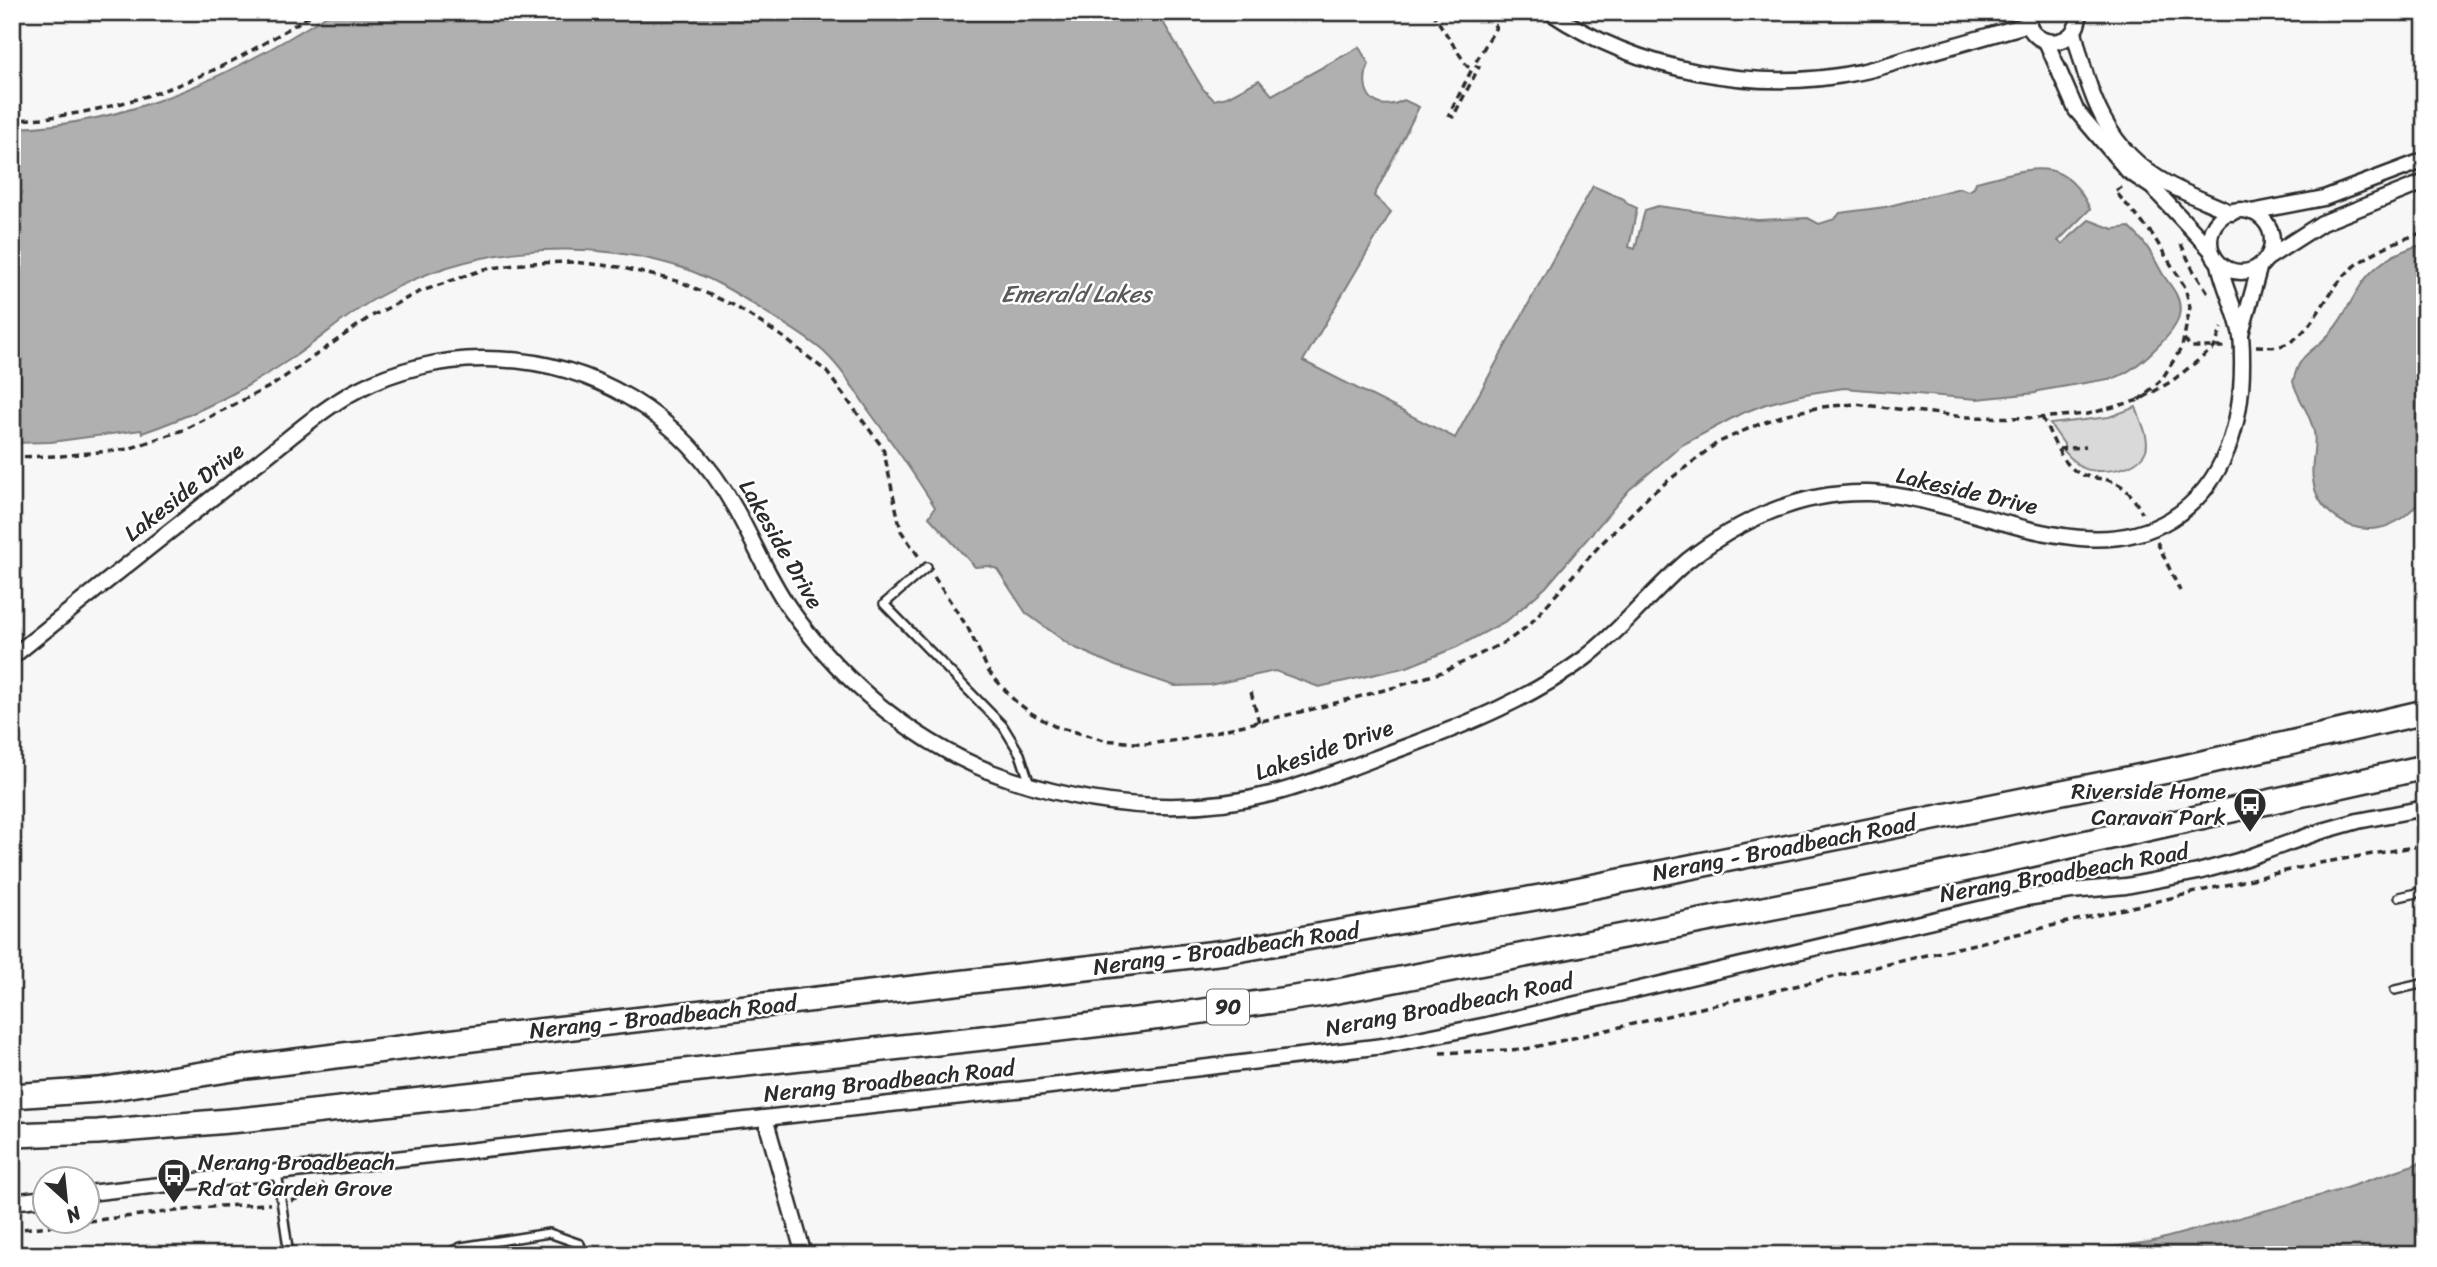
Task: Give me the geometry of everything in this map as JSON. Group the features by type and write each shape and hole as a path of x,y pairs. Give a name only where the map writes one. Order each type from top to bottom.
{"main road":[{"name":"Nerang - Broadbeach Road","path":"12,1096 99,1090 247,1067 512,1034 1226,952 1546,896 1883,829 2172,770 2425,712"},
{"name":"90","path":"12,1135 98,1132 240,1120 1001,1036 1322,994 1940,875 2425,766"}],"street":[{"path":"1550,12 1570,26 1616,48 1671,65 1752,80 1808,79 1860,72 2029,18 2035,35 2046,41 2061,41 2074,32 2079,12"},
{"path":"2074,32 2092,98 2116,139 2151,174 2169,185 2232,213"},
{"path":"2046,41 2076,110 2128,171 2152,187 2210,248 2224,269 2241,272 2263,262 2322,223 2425,182"},
{"path":"2210,248 2213,229 2218,220 2232,213 2324,198 2425,160"},
{"path":"2251,212 2266,223 2272,237 2271,252 2263,262"},
{"name":"Lakeside Drive","path":"2241,340 2263,262"},
{"name":"Lakeside Drive","path":"12,657 237,478 357,390 398,373 451,362 476,359 545,364 579,373 615,390 649,410 683,437 712,472 736,510 785,602 821,650 854,684 926,739 976,765 1030,784 1107,802 1147,807 1252,798 1320,779 1440,734 1532,693 1608,639 1689,560 1713,542 1776,509 1807,500 1866,492 1902,496 2082,541 2113,539 2171,519 2194,500 2218,473 2238,418 2242,392 2241,340 2219,264"},
{"name":"Nerang Broadbeach Road","path":"102,1191 1383,1046 1487,1025 2026,898 2138,884 2198,872 2358,821 2425,808"},
{"path":"765,1118 804,1255"},
{"path":"12,1202 32,1200"}],"lane":[{"path":"927,567 884,604 1003,726 1020,754 1030,784"},
{"path":"2399,897 2425,891"},
{"path":"2395,990 2425,984"},
{"path":"277,1172 289,1255"},
{"path":"444,1255 461,1247 549,1233 580,1244 584,1255"}],"path":[{"path":"12,120 96,108 169,88 219,67 316,12"},
{"path":"1432,12 1466,66 1472,69 1449,115 1452,117 1479,67 1474,65 1496,27 1481,12"},
{"path":"2130,188 2125,186 2115,191 2152,234 2189,296 2190,307 2182,347 2162,379 2139,400"},
{"path":"2184,339 2191,347 2214,348 2241,340 2282,346 2296,339 2343,276 2393,241 2425,232"},
{"path":"2180,243 2211,299"},
{"path":"2214,348 2222,328 2219,319"},
{"path":"2042,417 2067,464 2090,478 2118,483 2126,488 2151,528 2180,591"},
{"path":"2059,449 2086,447"},
{"path":"1251,692 1259,722"},
{"path":"12,1230 32,1228"}],"shaded area":[{"path":"2136,407 2146,434 2146,450 2142,457 2127,467 2107,471 2081,467 2064,451 2064,444 2050,424 2109,417"}],"water":[{"name":"Emerald Lakes","path":"332,12 1157,12 1203,89 1214,100 1227,97 1259,80 1272,95 1359,47 1369,64 1365,84 1371,98 1385,105 1404,100 1419,107 1374,196 1391,212 1303,361 1455,438 1593,186 1624,199 1637,208 1629,247 1635,249 1645,210 1658,206 1757,220 1808,218 1819,224 1835,219 1840,213 1885,207 1960,188 1968,191 1974,188 1976,182 2042,169 2056,172 2068,179 2090,209 2058,241 2062,244 2089,220 2113,229 2129,227 2147,247 2174,291 2180,310 2171,332 2160,345 2135,367 2114,378 2036,393 1977,399 1844,388 1805,394 1740,414 1682,445 1629,490 1546,587 1508,620 1457,647 1407,667 1319,687 1275,671 1210,685 1175,686 1116,666 1071,646 1026,613 997,569 989,566 975,567 929,517 935,507 848,380 824,352 811,341 710,279 673,265 636,256 599,251 523,252 486,257 449,267 414,279 380,296 272,371 236,392 180,418 142,433 141,430 51,442 12,443 12,128 98,118 139,107 219,75 258,56"},
{"path":"2425,244 2425,481 2418,502 2401,519 2379,528 2357,527 2336,518 2316,491 2312,474 2314,432 2293,382 2304,358 2332,331 2367,277 2397,254"},
{"path":"2425,1161 2425,1255 2053,1255 2150,1242 2337,1191"}],"place":[{"name":"Riverside Home Caravan Park","path":"2250,834"},
{"name":"Nerang Broadbeach Rd at Garden Grove","path":"174,1205"}]}
